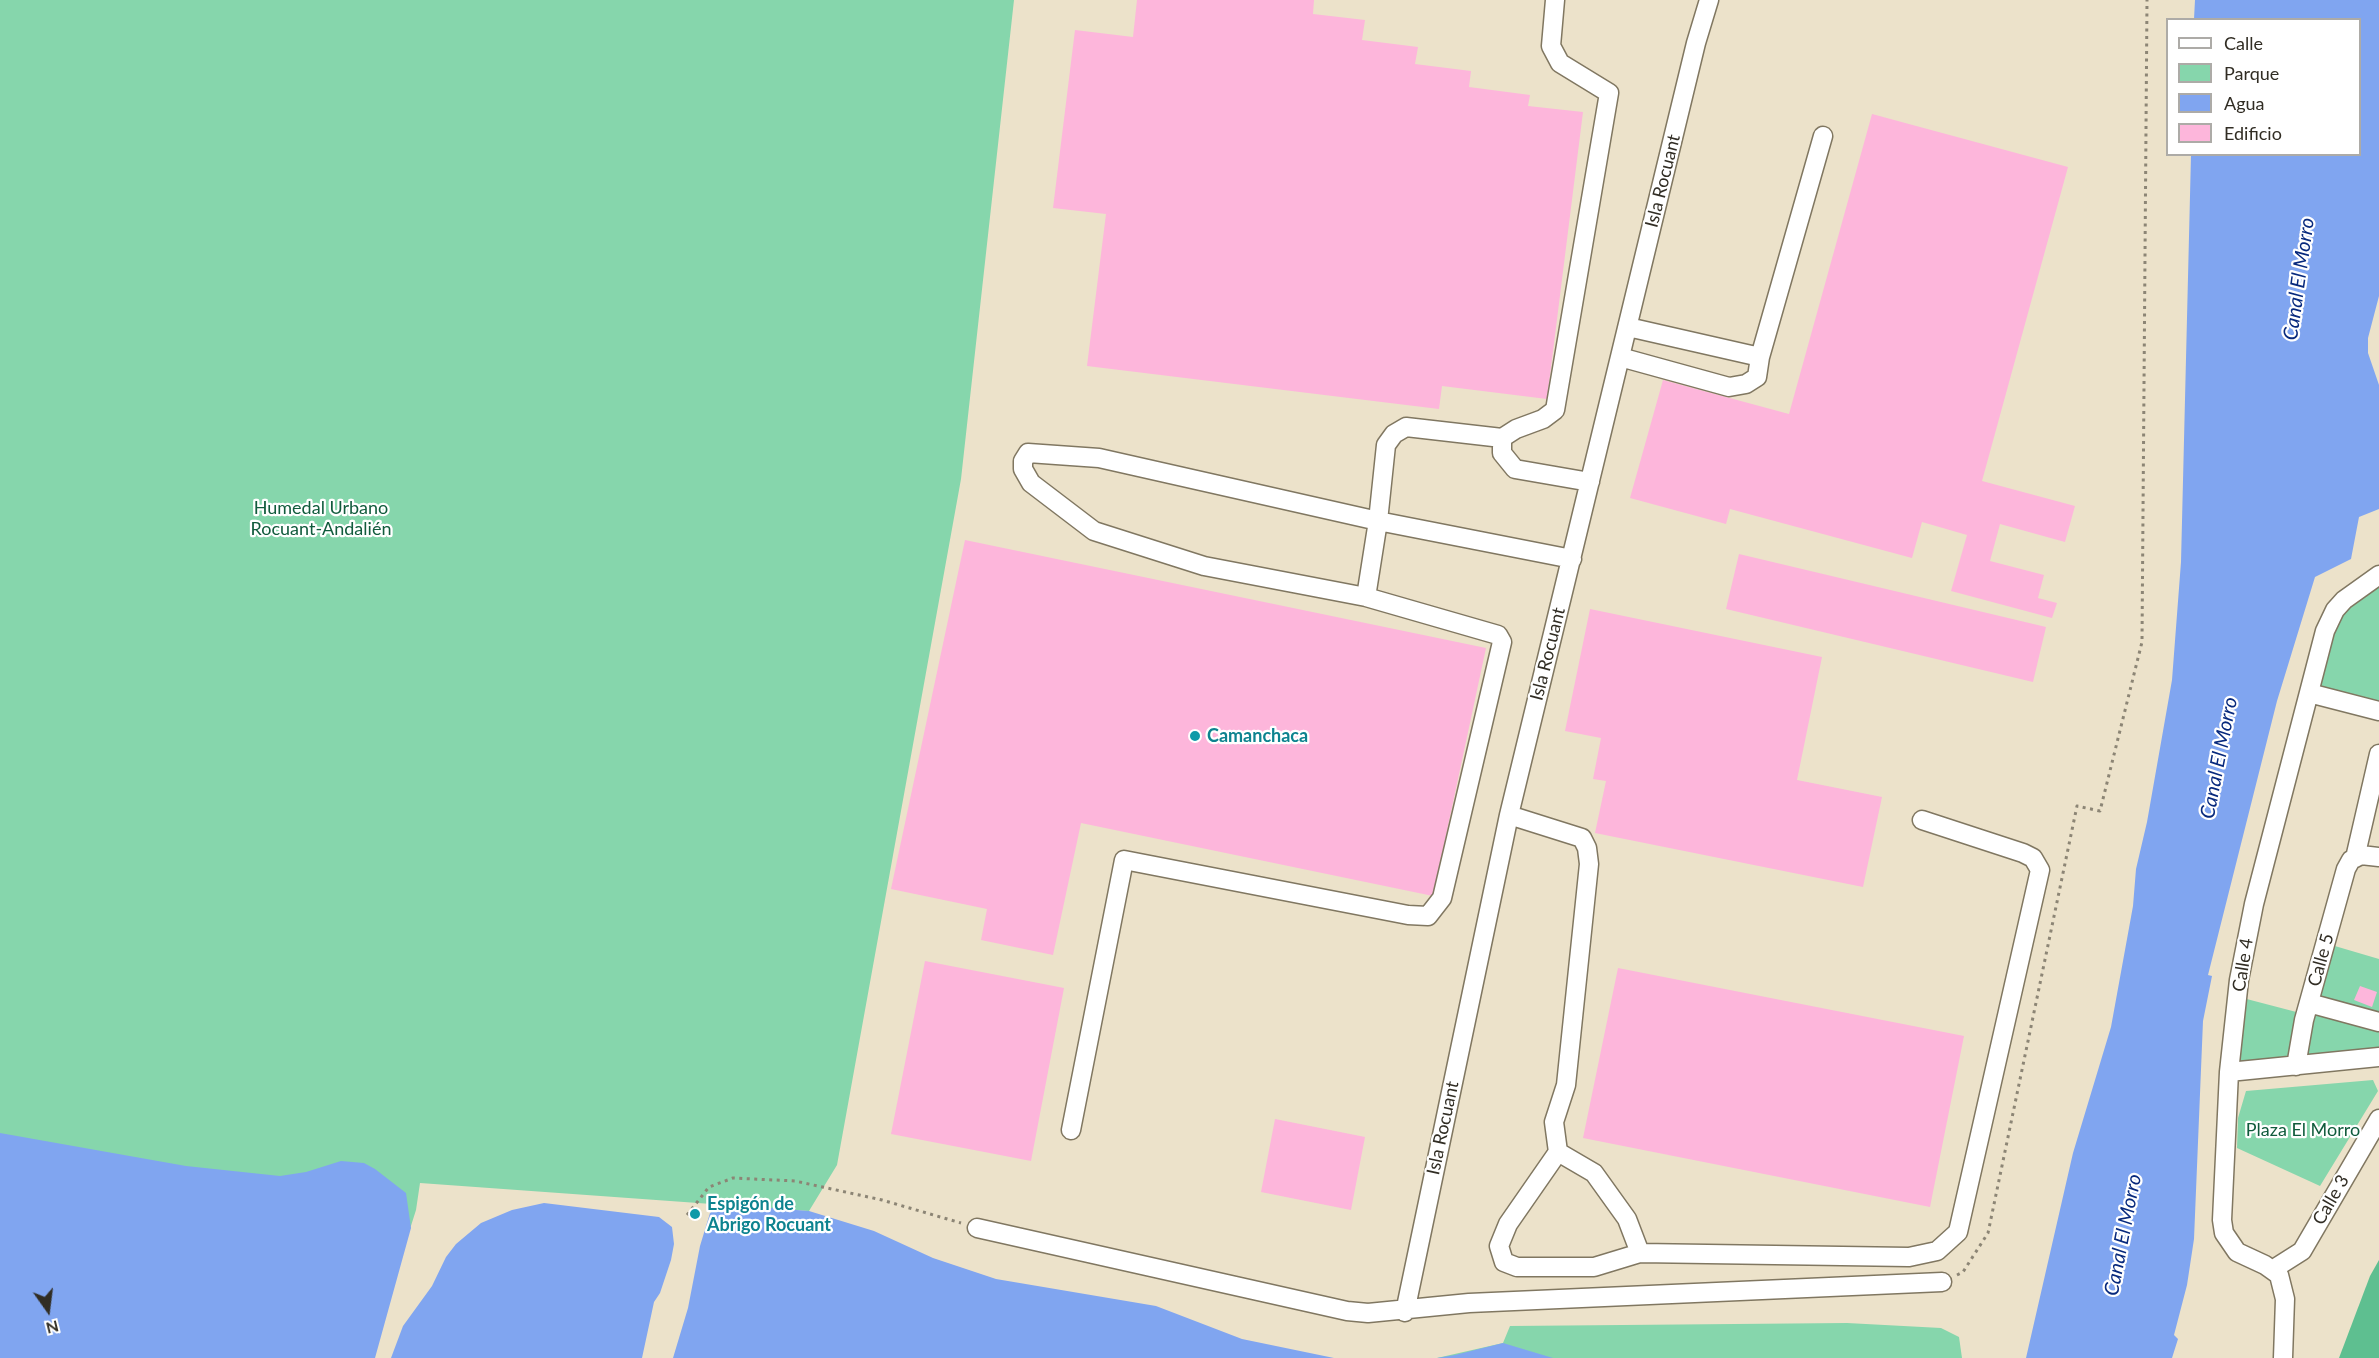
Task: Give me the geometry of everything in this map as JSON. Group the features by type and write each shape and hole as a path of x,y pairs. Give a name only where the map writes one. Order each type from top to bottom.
{"street":[{"path":"1366,597 1378,521 1386,444 1394,434 1406,427 1502,438 1516,429 1543,419 1555,410 1609,93 1560,63 1551,46 1555,0"},
{"name":"Isla Rocuant","path":"1405,1312 1509,815 1696,43 1709,0"},
{"path":"1620,357 1729,387 1746,384 1757,377 1760,357 1823,136"},
{"path":"1628,327 1760,357"},
{"path":"1502,438 1502,453 1515,469 1590,482"},
{"path":"1071,1130 1124,860 1408,915 1428,916 1442,898 1502,642 1498,635 1493,633 1366,597 1204,566 1094,531 1031,483 1023,469 1023,461 1028,453 1099,458 1378,521 1572,559"},
{"name":"Calle 4","path":"2272,1270 2237,1252 2224,1233 2222,1207 2229,1072 2246,941 2325,631 2335,610 2344,600 2379,575"},
{"path":"2309,693 2379,711"},
{"name":"Calle 5","path":"2296,1066 2309,1003 2346,869 2355,858 2379,754"},
{"path":"1509,815 1582,838 1587,848 1589,864 1566,1085 1554,1122 1558,1152 1508,1224 1499,1246 1504,1262 1517,1267 1594,1267 1640,1253 1909,1257 1937,1251 1958,1232 2040,870 2033,858 2023,853 1922,820"},
{"path":"2355,858 2367,855 2379,857"},
{"path":"2309,1003 2379,1022"},
{"path":"2229,1072 2379,1057"},
{"name":"Calle 3","path":"2272,1270 2302,1251 2379,1119"},
{"path":"1558,1152 1594,1173 1627,1219 1640,1253"},
{"path":"977,1228 1347,1311 1368,1313 1405,1312 1469,1303 1942,1282"},
{"path":"2272,1270 2279,1275 2284,1287 2283,1358"}],"path":[{"path":"1942,1282 1963,1272 1988,1233 2077,806 2100,811 2142,642 2147,0"},
{"path":"687,1215 709,1187 733,1178 795,1181 882,1200 977,1228"}],"green space":[{"name":"Humedal Urbano Rocuant-Andalién","path":"0,0 1014,0 961,479 837,1165 809,1211 420,1183 416,1210 369,1358 0,1329"},
{"path":"2379,578 2379,707 2313,691 2331,622"},
{"path":"2328,944 2379,959 2379,1020 2312,1001"},
{"path":"2239,997 2304,1014 2295,1065 2231,1071"},
{"path":"2310,1005 2379,1024 2379,1056 2298,1064"},
{"name":"Plaza El Morro","path":"2373,1080 2378,1091 2320,1186 2237,1148 2238,1118 2246,1091"},
{"path":"2379,1260 2379,1358 2339,1358 2370,1276"},
{"path":"1847,1323 1941,1328 1959,1337 1962,1358 1437,1358 1503,1343 1510,1326"}],"water":[{"name":"Canal El Morro","path":"2195,0 2379,0 2379,296 2368,338 2368,353 2379,385 2379,509 2359,517 2351,559 2315,577 2277,701 2208,975 2212,976 2203,1021 2194,1239 2187,1285 2174,1335 2178,1339 2172,1358 2026,1358 2073,1153 2111,1027 2133,906 2136,869 2147,822 2172,680 2181,562 2191,156 2361,156 2361,18 2194,18"},
{"path":"0,1133 186,1166 280,1176 306,1172 341,1161 364,1163 375,1169 406,1193 411,1228 375,1358 0,1358"},
{"path":"544,1203 659,1217 672,1227 674,1244 671,1260 660,1293 654,1302 642,1358 391,1358 403,1326 432,1286 446,1257 456,1244 481,1223 512,1210"},
{"path":"721,1204 809,1211 874,1231 933,1258 996,1279 1156,1306 1242,1339 1334,1358 673,1358 688,1308 700,1246 710,1213"},
{"path":"1503,1343 1553,1358 1437,1358 1455,1355"}],"building":[{"path":"1137,0 1314,0 1313,14 1365,20 1362,40 1418,47 1415,64 1471,71 1469,87 1530,95 1528,106 1583,112 1547,399 1442,386 1439,409 1087,366 1106,214 1053,208 1075,30 1133,37"},
{"path":"1872,114 2068,167 1982,481 2075,506 2065,542 2000,524 1990,561 2044,575 2038,598 2057,603 2052,618 1951,591 1967,535 1922,522 1912,558 1730,509 1726,524 1630,498 1663,380 1789,414"},
{"name":"Camanchaca","path":"965,540 1486,648 1433,896 1081,823 1053,955 981,940 987,909 891,889"},
{"path":"1739,554 2046,627 2033,682 1726,609"},
{"path":"1590,609 1822,657 1797,780 1882,797 1863,887 1595,833 1606,781 1593,779 1601,738 1565,731"},
{"path":"925,961 1064,988 1031,1161 891,1134"},
{"path":"1618,968 1964,1036 1930,1207 1583,1138"},
{"path":"2360,986 2377,992 2372,1007 2354,1000"},
{"path":"1275,1119 1365,1137 1351,1210 1261,1192"}],"place":[{"name":"Camanchaca","path":"1195,736"},
{"name":"Espigón de Abrigo Rocuant","path":"695,1214"}]}
